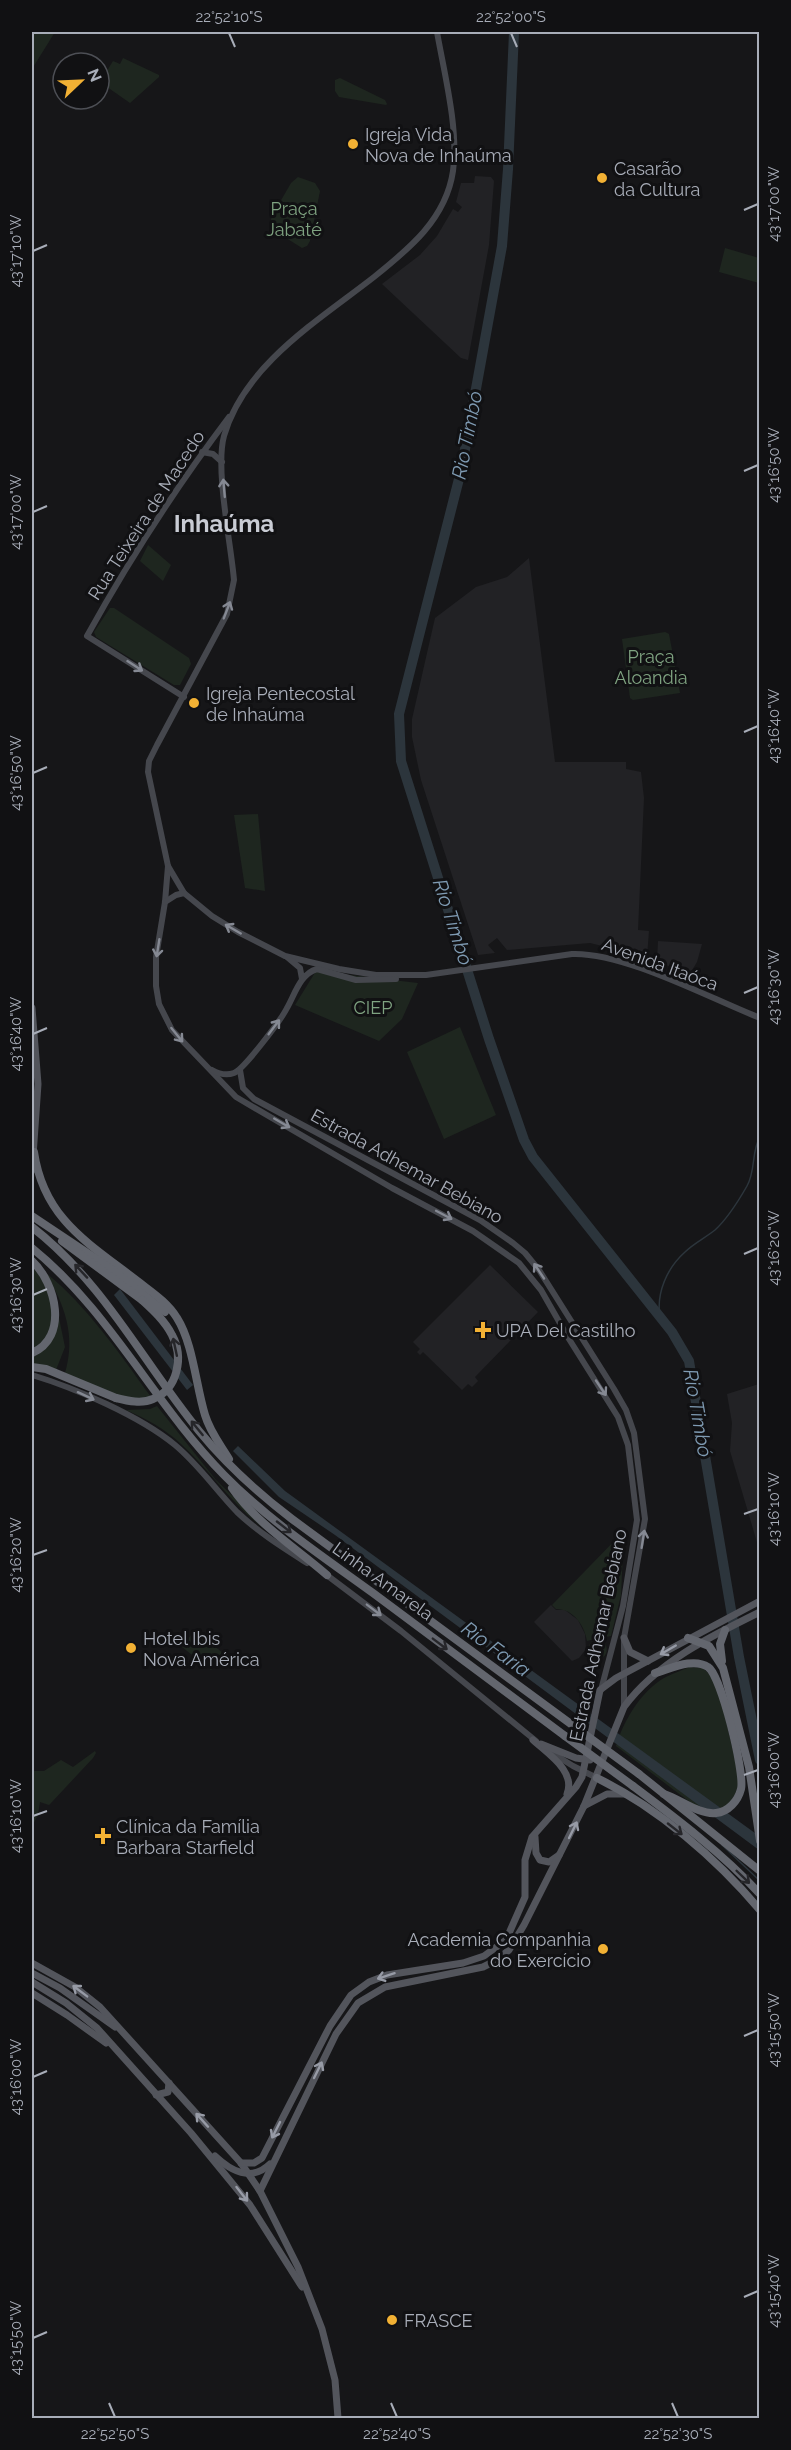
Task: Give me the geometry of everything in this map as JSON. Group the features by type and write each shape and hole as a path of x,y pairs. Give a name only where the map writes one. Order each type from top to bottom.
{"highway":[{"path":"34,1152 40,1183 56,1211 75,1230 165,1304 177,1318 206,1417 212,1432 236,1471"},
{"path":"32,1216 85,1250 151,1299 169,1315 185,1339"},
{"path":"32,1221 101,1268 142,1300 158,1316 172,1334 177,1351 177,1370 169,1388 153,1399 137,1401 116,1398 46,1369 32,1367"},
{"name":"Linha Amarela","path":"32,1227 58,1249 90,1282 189,1419 236,1471 292,1519 639,1774 759,1871"},
{"name":"Linha Amarela","path":"32,1248 71,1283 96,1311 177,1421 224,1475 257,1506 566,1736 631,1790 673,1815 734,1868 759,1894"},
{"path":"32,1261 47,1281 55,1306 51,1336 44,1346 32,1353"},
{"path":"224,1475 240,1499 263,1523 327,1575"},
{"path":"727,1629 720,1644 723,1668 749,1767 759,1841"},
{"path":"688,1638 703,1643 714,1652 723,1668"},
{"path":"655,1673 697,1663 714,1672 720,1686 741,1771 741,1789 733,1805 715,1813 706,1813 680,1799 664,1794"},
{"path":"597,1778 631,1790 746,1894 759,1910"}],"main road":[{"name":"Estrada Adhemar Bebiano","path":"241,2163 254,2163 262,2158 330,2026 351,1995 369,1982 387,1975 463,1963 484,1956 506,1940 525,1897 525,1860 535,1833 579,1784 584,1772 600,1690 623,1606 636,1532 637,1510 628,1445 623,1427 613,1406 530,1274 496,1246 458,1222 392,1188 236,1097 172,1030 159,1004 156,986 156,957 168,866 148,767 157,745 227,614 232,598 234,580 222,462 224,438 232,413 274,358 294,339 401,255 421,236 436,217 446,194 454,159 437,32"},
{"name":"Rua Teixeira de Macedo","path":"183,697 87,636 107,600 202,452 232,413"},
{"path":"202,452 213,454 222,462"},
{"name":"Avenida Itaóca","path":"168,866 184,893 212,916 285,956 362,973 405,975 470,969 572,954 592,954 650,972 759,1018"},
{"path":"165,902 184,893"},
{"path":"209,1069 225,1075 240,1070 285,1011 302,980 300,968 285,956"},
{"name":"Avenida Itaóca","path":"302,980 309,972 317,969 366,981 396,979 405,975"},
{"path":"32,1008 38,1084 32,1170"},
{"name":"Estrada Adhemar Bebiano","path":"240,1070 243,1088 254,1099 368,1158 398,1177 465,1212 503,1235 531,1259 614,1389 632,1422 645,1500 644,1534 624,1638 624,1707 597,1778 518,1937 498,1960 475,1970 385,1987 358,2003 336,2034 260,2191"},
{"path":"392,1188 392,1180 398,1177"},
{"path":"496,1246 503,1235"},
{"path":"571,1320 569,1339 588,1349"},
{"name":"Linha Amarela","path":"32,1375 118,1411 173,1443 253,1526 275,1543 327,1575 401,1631 533,1740 597,1778"},
{"path":"600,1690 623,1674 759,1601"},
{"path":"624,1707 642,1684 655,1673 759,1611"},
{"path":"624,1638 630,1652 648,1661"},
{"path":"533,1740 565,1771 570,1783 566,1798"},
{"path":"542,1744 586,1760 604,1759"},
{"path":"584,1806 607,1794 631,1790"},
{"path":"535,1833 535,1846 540,1860 549,1862 561,1854"},
{"path":"32,1963 75,1987 100,2007 250,2175 298,2267 328,2346 335,2380 338,2418"},
{"path":"32,1973 60,1989 120,2031"},
{"path":"32,1982 97,2028 191,2133 250,2205 309,2297"},
{"path":"32,1994 67,2015 113,2048"},
{"path":"156,2095 168,2092 169,2083"},
{"path":"191,2133 227,2166 250,2175 263,2170 274,2160"}],"shaded area":[{"path":"475,176 491,177 494,181 489,245 468,360 461,358 382,284 420,255 437,236 453,209 458,212 462,207 456,202 461,183 474,183"},
{"path":"529,558 555,762 626,762 626,769 641,772 644,798 638,930 649,931 647,957 590,943 507,950 497,938 488,945 495,953 478,955 421,780 412,737 412,719 435,618 476,587 507,577"},
{"path":"658,941 702,944 697,962 689,975 657,961"},
{"name":"UPA Del Castilho","path":"490,1265 538,1312 475,1377 478,1381 472,1387 468,1384 462,1390 423,1352 420,1355 417,1352 420,1349 413,1342"},
{"path":"760,1384 759,1549 730,1451 732,1423 727,1394"},
{"path":"551,1605 556,1610 565,1610 578,1620 585,1634 586,1649 579,1658 572,1661 534,1622"}],"green space":[{"path":"35,32 55,32 32,69 32,38"},
{"path":"123,58 159,77 130,103 111,90 111,64 113,61 120,64"},
{"path":"340,78 385,100 387,104 339,97 335,91 335,80"},
{"name":"Praça Jabaté","path":"298,177 315,183 320,191 310,241 302,248 275,231 270,223 291,183"},
{"path":"725,248 759,258 759,283 719,272"},
{"path":"148,545 171,565 163,581 140,561"},
{"path":"110,608 114,608 189,658 191,664 180,685 174,685 96,637 94,632"},
{"name":"Praça Aloandia","path":"665,632 669,634 680,693 633,700 630,698 622,639"},
{"path":"258,814 265,891 245,888 234,815"},
{"name":"CIEP","path":"316,971 418,983 402,1019 379,1041 295,1005"},
{"path":"460,1027 496,1115 444,1139 407,1052"},
{"path":"32,1267 48,1292 52,1323 49,1333 32,1350"},
{"path":"45,1272 89,1315 151,1397 129,1398 118,1395 65,1373 69,1346 67,1321 58,1296"},
{"path":"58,1313 65,1347 56,1370 32,1364 32,1357 44,1349 51,1339"},
{"path":"157,1406 216,1480 273,1535 248,1515 193,1455 175,1439 155,1425 126,1410 150,1409"},
{"path":"624,1531 621,1595 611,1636 596,1639 605,1643 607,1647 604,1657 598,1659 590,1656 588,1648 595,1639 587,1641 577,1619 552,1605"},
{"path":"195,1630 224,1654 211,1670 182,1647"},
{"path":"689,1667 703,1668 717,1682 739,1777 735,1794 724,1808 699,1809 616,1746 628,1718 647,1691 664,1678"},
{"path":"95,1751 93,1758 49,1805 40,1802 38,1815 32,1826 32,1771 44,1771 61,1760 73,1767"}],"water":[{"path":"120,1289 193,1385 187,1390 114,1295"},
{"name":"Rio Faria","path":"238,1446 285,1491 759,1836 759,1850 335,1535 279,1497 233,1451"}],"waterway":[{"name":"Rio Timbó","path":"514,32 502,246 461,471 399,714 401,761 489,1039 524,1140 533,1157 672,1332 689,1361 739,1657 760,1760"},
{"path":"660,1317 661,1290 668,1273 685,1252 719,1226 737,1203 750,1180 755,1149 760,1137"},
{"path":"722,1845 760,1881"}],"place":[{"name":"Igreja Vida Nova de Inhaúma","path":"353,144"},
{"name":"Casarão da Cultura","path":"602,178"},
{"name":"Igreja Pentecostal de Inhaúma","path":"194,703"},
{"name":"UPA Del Castilho","path":"483,1330"},
{"name":"Hotel Ibis Nova América","path":"131,1648"},
{"name":"Clínica da Família Barbara Starfield","path":"103,1836"},
{"name":"Academia Companhia do Exercício","path":"603,1949"},
{"name":"FRASCE","path":"392,2320"}],"district":[{"name":"Inhaúma","path":"224,523"}]}
